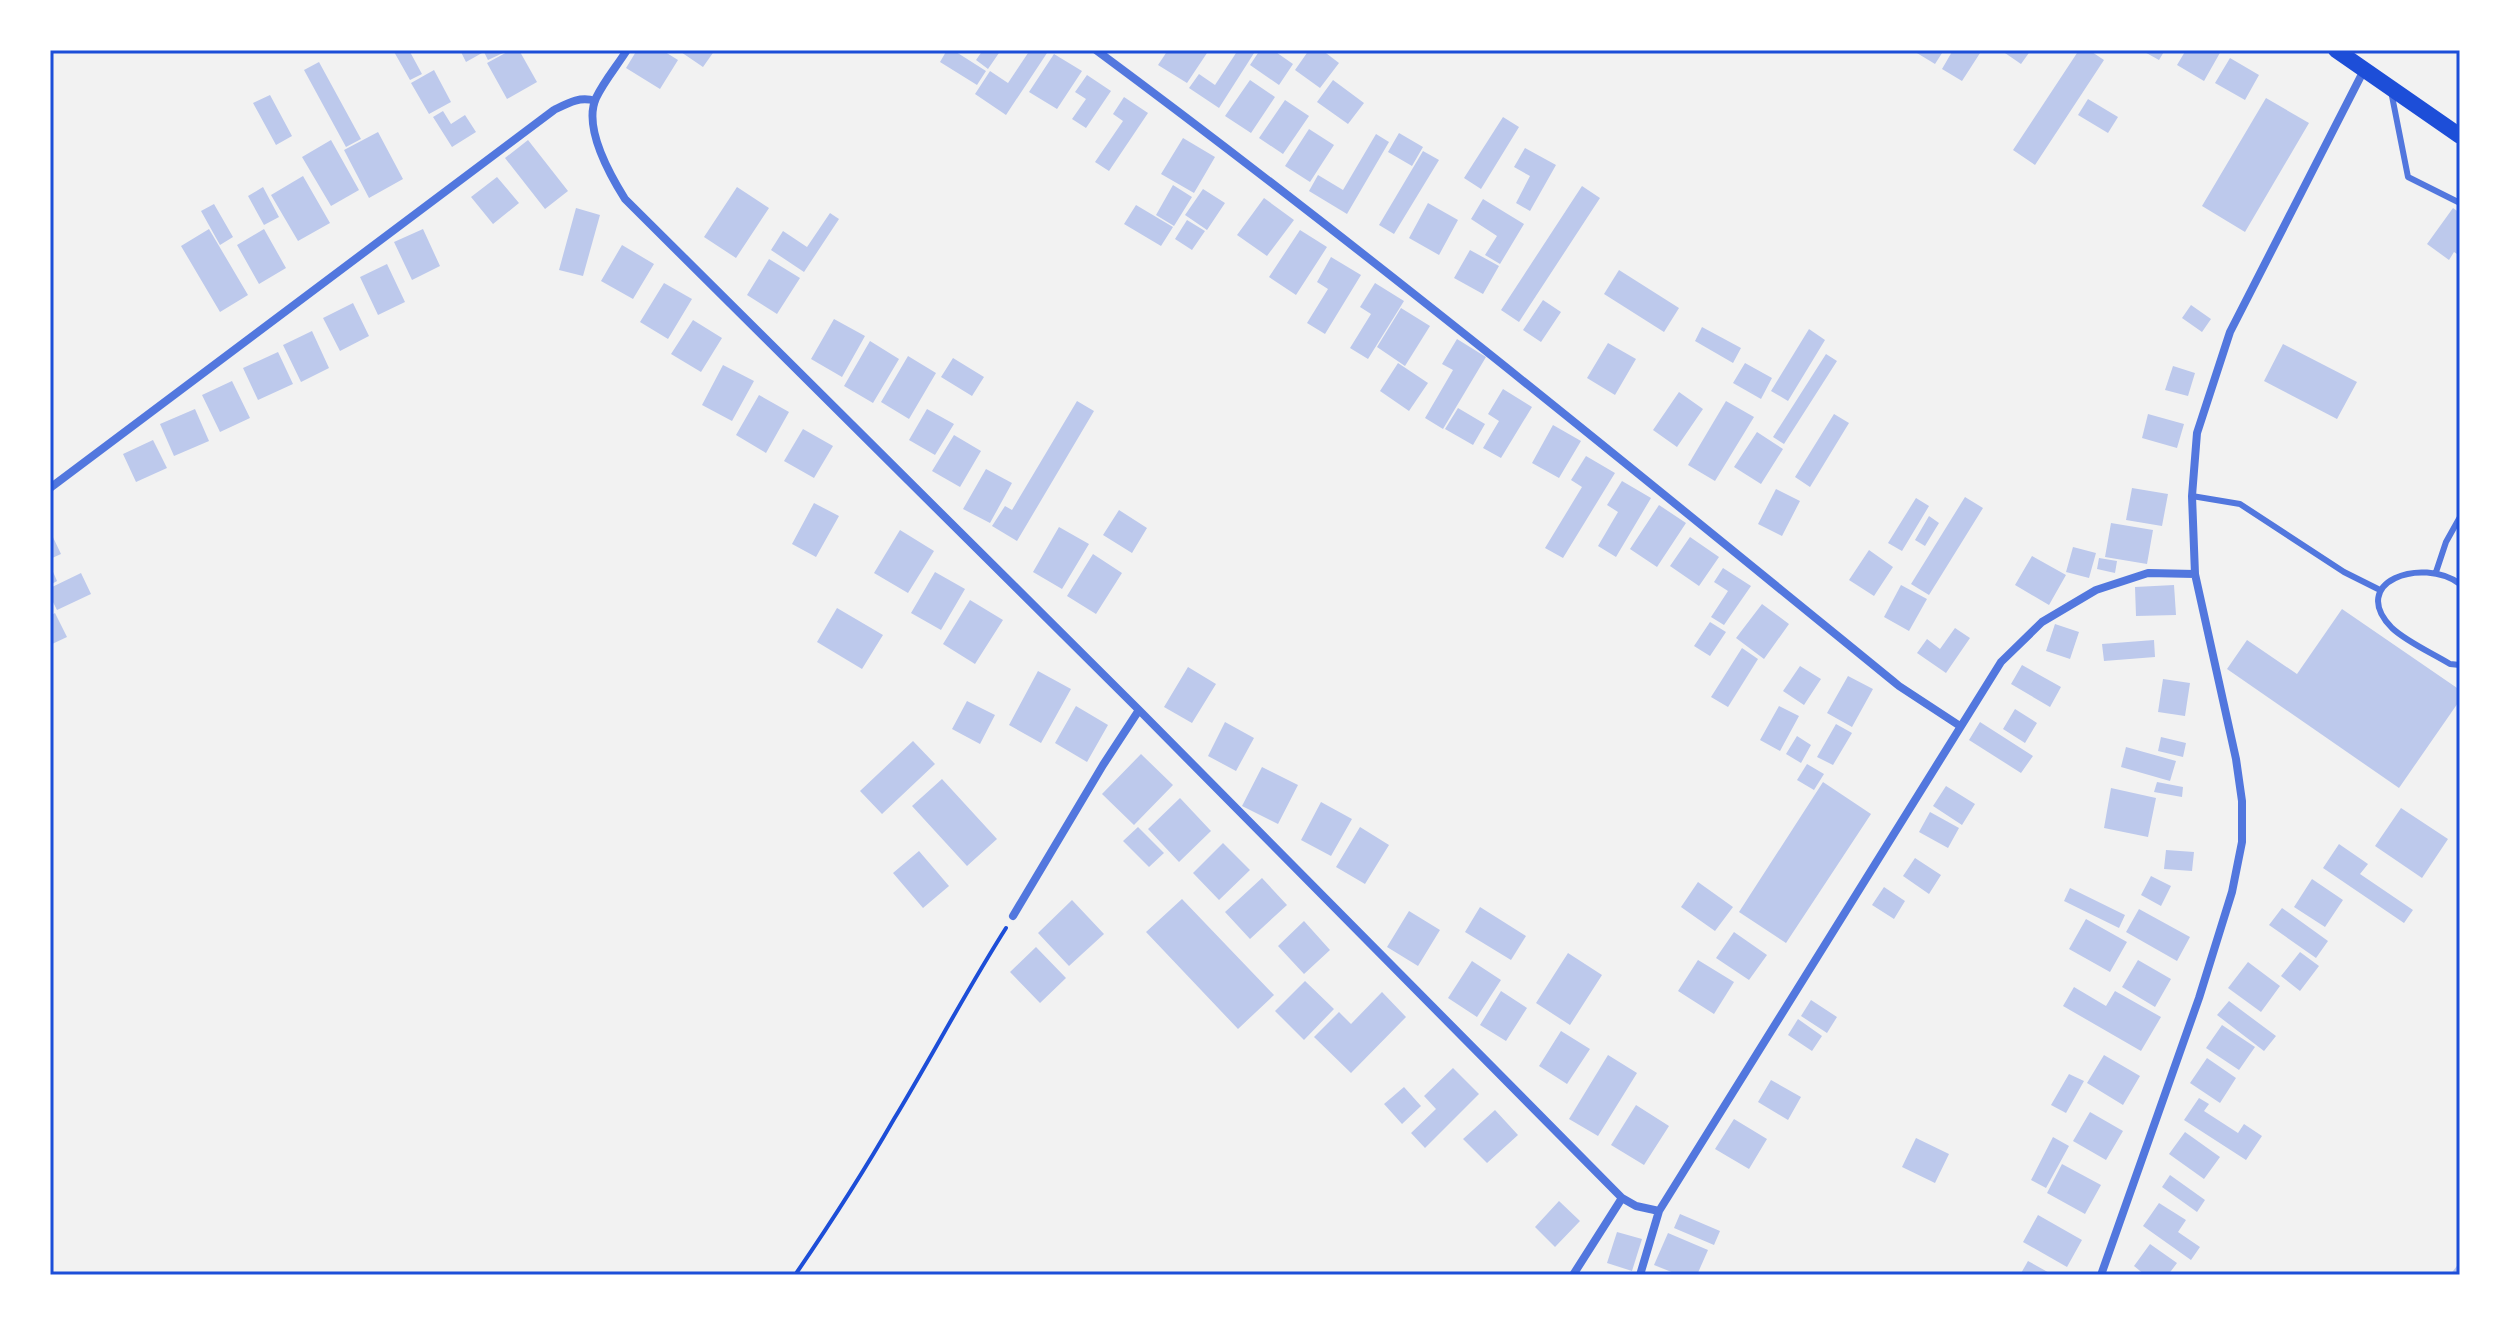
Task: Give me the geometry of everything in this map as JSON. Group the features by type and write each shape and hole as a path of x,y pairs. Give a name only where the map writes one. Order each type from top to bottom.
{"main road":[{"path":"2336,50 2460,136"}],"street":[{"path":"627,50 595,101 594,120 606,168 625,199 1139,710 1622,1198 1636,1206 1659,1211"},
{"path":"1096,50 1469,336 1899,686 1960,726"},
{"path":"2101,1275 2199,998 2232,892 2242,842 2242,801 2236,759 2195,574 2192,496 2197,433 2230,332 2364,70"},
{"path":"50,488 554,110 574,100 587,98 595,101"},
{"path":"1640,1275 1659,1211 2001,662 2042,622 2096,590 2148,573 2195,574"},
{"path":"1013,916 1139,710"},
{"path":"1573,1275 1622,1198"}],"lane":[{"path":"2390,88 2408,177 2460,203"},
{"path":"2192,496 2240,504 2344,572 2380,590"},
{"path":"2436,572 2446,542 2460,517"},
{"path":"2460,584 2436,572 2397,577 2380,590 2382,611 2393,629 2450,664 2460,665"}],"path":[{"path":"795,1275 852,1189 938,1038 1013,916"}],"building":[{"path":"393,50 409,50 422,74 410,80"},
{"path":"460,50 480,50 482,53 466,62"},
{"path":"483,50 502,50 503,53 488,60"},
{"path":"511,50 519,50 537,82 507,99 487,63"},
{"path":"637,50 662,50 678,60 660,89 626,68"},
{"path":"678,50 715,50 703,67"},
{"path":"947,50 953,50 986,71 977,85 940,62"},
{"path":"983,50 1001,50 988,69 976,60"},
{"path":"1030,50 1049,50 1006,115 975,94 990,71 1008,83"},
{"path":"1168,50 1209,50 1187,83 1158,65"},
{"path":"1238,50 1256,50 1219,108 1189,88 1199,74 1215,85"},
{"path":"1260,50 1273,50 1293,64 1279,85 1250,65"},
{"path":"1309,50 1322,50 1339,63 1320,88 1295,70"},
{"path":"1912,50 1944,50 1935,64"},
{"path":"1953,50 1982,50 1962,81 1942,69"},
{"path":"2008,50 2031,50 2021,64 2005,53"},
{"path":"2079,50 2089,50 2104,60 2035,165 2013,150"},
{"path":"2141,50 2165,50 2159,60"},
{"path":"2186,50 2221,51 2204,81 2177,65"},
{"path":"1054,54 1082,71 1057,109 1029,92"},
{"path":"2230,58 2259,75 2245,100 2215,83"},
{"path":"319,62 361,139 346,147 304,70"},
{"path":"434,70 451,102 429,114 411,83"},
{"path":"1087,75 1111,91 1086,128 1072,119 1086,99 1075,92"},
{"path":"1250,80 1275,97 1251,133 1225,116"},
{"path":"1333,80 1364,103 1348,124 1317,102"},
{"path":"270,95 292,136 276,145 253,103"},
{"path":"1124,97 1148,113 1109,171 1095,162 1123,121 1113,114"},
{"path":"2266,98 2309,123 2245,232 2202,206"},
{"path":"2088,99 2118,117 2108,133 2078,115"},
{"path":"1285,100 1309,116 1283,154 1259,138"},
{"path":"443,111 451,124 465,115 476,132 452,147 433,117"},
{"path":"1503,117 1519,127 1481,189 1464,178"},
{"path":"1309,129 1334,145 1310,182 1285,166"},
{"path":"378,132 403,179 369,198 344,150"},
{"path":"1399,133 1423,147 1412,166 1388,152"},
{"path":"1376,134 1389,142 1347,214 1309,191 1318,175 1343,190"},
{"path":"1183,138 1215,157 1194,193 1161,174"},
{"path":"331,140 359,190 331,206 302,157"},
{"path":"528,140 568,191 545,209 505,158"},
{"path":"1525,148 1556,165 1530,211 1516,203 1530,176 1514,167"},
{"path":"1423,151 1439,160 1394,234 1379,225"},
{"path":"303,176 330,223 298,241 271,195"},
{"path":"497,177 519,203 493,224 471,197"},
{"path":"1173,185 1192,197 1174,226 1156,215"},
{"path":"1582,186 1600,198 1519,322 1501,310"},
{"path":"263,187 279,217 264,225 248,196"},
{"path":"737,187 769,208 736,258 704,237"},
{"path":"1203,189 1225,203 1207,230 1185,215"},
{"path":"1264,198 1294,220 1267,256 1237,235"},
{"path":"1483,199 1524,224 1500,264 1485,255 1497,236 1471,219"},
{"path":"1428,203 1458,220 1439,255 1409,238"},
{"path":"214,204 233,237 220,245 201,211"},
{"path":"1136,205 1173,227 1161,246 1124,224"},
{"path":"576,208 600,215 583,276 559,270"},
{"path":"2453,208 2460,213 2460,256 2454,252 2449,260 2427,244"},
{"path":"830,213 839,219 804,272 771,250 783,231 807,247"},
{"path":"1187,220 1205,231 1192,250 1175,239"},
{"path":"209,229 248,295 220,312 181,246"},
{"path":"264,229 286,268 259,284 237,245"},
{"path":"423,229 440,266 412,280 394,242"},
{"path":"1300,230 1327,247 1296,295 1269,277"},
{"path":"622,245 654,264 633,299 601,281"},
{"path":"1470,250 1499,266 1483,294 1454,278"},
{"path":"1331,257 1361,275 1325,334 1307,323 1328,289 1317,282"},
{"path":"769,259 800,278 777,314 747,295"},
{"path":"387,264 405,302 378,315 360,277"},
{"path":"1619,270 1679,308 1664,332 1604,294"},
{"path":"664,283 692,299 668,339 640,322"},
{"path":"1375,283 1404,301 1368,359 1350,348 1371,314 1360,307"},
{"path":"1543,300 1561,312 1541,342 1523,330"},
{"path":"353,303 369,336 340,351 323,318"},
{"path":"2191,305 2211,319 2202,332 2182,318"},
{"path":"1401,308 1430,326 1405,366 1377,347"},
{"path":"834,319 865,336 842,377 811,359"},
{"path":"693,320 722,338 701,372 671,354"},
{"path":"1702,327 1741,348 1733,363 1695,341"},
{"path":"1809,329 1825,340 1788,401 1771,391"},
{"path":"312,331 329,368 301,382 283,345"},
{"path":"1457,339 1486,357 1443,429 1425,418 1453,370 1442,364"},
{"path":"870,341 899,359 873,403 844,386"},
{"path":"1608,343 1636,359 1615,395 1587,378"},
{"path":"2283,344 2357,382 2337,419 2264,381"},
{"path":"278,352 293,384 258,400 243,368"},
{"path":"1826,354 1837,361 1784,444 1773,437"},
{"path":"908,356 936,373 909,419 881,402"},
{"path":"953,358 984,377 972,396 941,377"},
{"path":"1398,363 1428,383 1409,411 1380,391"},
{"path":"1745,363 1772,378 1761,399 1733,383"},
{"path":"723,365 754,381 732,421 702,405"},
{"path":"2173,366 2195,373 2188,396 2165,390"},
{"path":"232,381 250,418 220,432 202,395"},
{"path":"1503,389 1532,407 1501,458 1483,448 1499,421 1488,414"},
{"path":"1679,392 1703,409 1677,447 1653,430"},
{"path":"759,395 789,412 766,453 736,435"},
{"path":"1077,401 1094,411 1017,541 992,526 1005,506 1012,510"},
{"path":"1726,401 1754,417 1715,481 1688,465"},
{"path":"1458,408 1485,424 1473,445 1445,429"},
{"path":"195,409 209,441 174,456 160,424"},
{"path":"927,409 954,424 935,455 909,440"},
{"path":"1834,414 1849,423 1810,487 1795,477"},
{"path":"2148,414 2184,424 2177,448 2142,438"},
{"path":"1553,425 1581,441 1559,478 1532,463"},
{"path":"803,429 833,446 814,478 784,461"},
{"path":"1757,432 1783,449 1761,484 1734,467"},
{"path":"954,435 981,451 960,487 932,471"},
{"path":"153,440 167,468 136,482 123,454"},
{"path":"1586,456 1615,473 1563,558 1545,548 1582,487 1571,480"},
{"path":"986,469 1012,483 990,523 963,509"},
{"path":"1622,481 1651,498 1616,557 1598,546 1618,512 1607,505"},
{"path":"2132,488 2168,494 2162,526 2126,520"},
{"path":"1776,489 1800,501 1782,536 1758,524"},
{"path":"1965,497 1983,508 1929,595 1911,584"},
{"path":"1916,498 1929,506 1902,551 1888,543"},
{"path":"814,503 839,516 816,557 792,544"},
{"path":"1659,505 1686,523 1657,567 1630,549"},
{"path":"1119,510 1147,528 1132,553 1103,535"},
{"path":"1929,516 1939,523 1925,546 1915,540"},
{"path":"2111,523 2153,530 2147,564 2105,557"},
{"path":"1059,527 1089,544 1062,589 1033,572"},
{"path":"900,530 934,551 908,593 874,573"},
{"path":"50,531 61,554 50,559"},
{"path":"1690,537 1719,557 1699,586 1670,566"},
{"path":"2073,547 2096,553 2089,578 2066,572"},
{"path":"1869,550 1893,567 1874,596 1849,580"},
{"path":"1093,554 1122,573 1096,614 1067,596"},
{"path":"2032,556 2066,575 2049,605 2015,585"},
{"path":"2099,558 2117,561 2115,573 2097,569"},
{"path":"50,565 57,581 50,585"},
{"path":"1723,568 1751,586 1724,625 1711,617 1728,591 1714,582"},
{"path":"935,572 965,589 941,630 911,613"},
{"path":"81,573 91,594 57,610 50,596 50,588"},
{"path":"1901,585 1927,599 1909,631 1884,617"},
{"path":"2174,585 2176,615 2136,616 2135,587"},
{"path":"970,600 1003,620 975,664 943,644"},
{"path":"1762,604 1789,624 1764,659 1736,638"},
{"path":"837,608 883,635 862,669 817,642"},
{"path":"2342,609 2460,690 2460,700 2399,788 2227,669 2247,640 2297,674"},
{"path":"55,613 67,637 50,645 50,616"},
{"path":"1710,622 1726,632 1710,656 1694,646"},
{"path":"2055,624 2079,632 2070,659 2046,651"},
{"path":"1955,628 1970,638 1946,673 1917,653 1927,639 1940,649"},
{"path":"2154,640 2155,657 2104,661 2102,644"},
{"path":"1742,648 1758,659 1728,707 1711,697"},
{"path":"2022,665 2061,687 2050,707 2011,684"},
{"path":"1800,666 1821,679 1804,705 1783,691"},
{"path":"1188,667 1216,684 1192,723 1164,707"},
{"path":"1038,671 1071,689 1041,743 1009,725"},
{"path":"1848,676 1873,689 1852,727 1827,713"},
{"path":"2163,679 2190,683 2185,716 2158,712"},
{"path":"967,701 995,715 980,744 952,729"},
{"path":"1076,706 1108,725 1087,762 1055,743"},
{"path":"1779,706 1799,716 1780,751 1760,740"},
{"path":"2015,709 2037,723 2025,743 2003,729"},
{"path":"1225,722 1254,738 1236,771 1208,756"},
{"path":"1980,722 2033,756 2021,773 1969,740"},
{"path":"1836,724 1852,733 1833,765 1817,757"},
{"path":"1797,736 1811,745 1801,763 1786,754"},
{"path":"2161,737 2186,743 2183,757 2158,751"},
{"path":"913,741 935,764 882,814 860,791"},
{"path":"2126,747 2176,761 2170,781 2121,767"},
{"path":"1141,754 1173,785 1134,825 1102,794"},
{"path":"1807,764 1824,774 1814,790 1797,780"},
{"path":"1262,767 1298,785 1278,824 1242,806"},
{"path":"942,779 997,839 967,866 912,806"},
{"path":"1823,782 1871,814 1786,943 1739,912"},
{"path":"2157,782 2183,787 2182,797 2154,792"},
{"path":"1946,786 1975,804 1962,825 1933,806"},
{"path":"2111,788 2156,798 2148,837 2104,828"},
{"path":"1180,798 1211,831 1179,862 1148,829"},
{"path":"1321,802 1352,819 1331,856 1301,840"},
{"path":"2401,808 2448,839 2422,878 2375,846"},
{"path":"1930,812 1959,828 1948,848 1919,832"},
{"path":"1138,827 1164,853 1149,867 1123,841"},
{"path":"1360,827 1389,845 1365,884 1336,867"},
{"path":"1223,843 1250,870 1219,900 1193,873"},
{"path":"2339,844 2368,864 2360,874 2413,910 2404,923 2323,868"},
{"path":"2166,850 2194,852 2192,871 2164,869"},
{"path":"919,851 949,886 923,908 893,873"},
{"path":"1915,858 1941,875 1929,894 1903,876"},
{"path":"2151,876 2171,886 2161,906 2141,895"},
{"path":"1262,878 1287,905 1250,939 1225,912"},
{"path":"2312,879 2343,900 2325,927 2294,907"},
{"path":"1698,882 1733,907 1715,931 1681,907"},
{"path":"1884,887 1905,901 1894,919 1872,905"},
{"path":"2070,888 2125,915 2119,928 2064,901"},
{"path":"1182,899 1274,995 1238,1029 1146,932"},
{"path":"1072,900 1104,934 1069,966 1038,933"},
{"path":"1480,907 1526,936 1511,960 1465,932"},
{"path":"2282,908 2328,941 2316,958 2269,925"},
{"path":"2139,909 2190,937 2177,961 2126,932"},
{"path":"1409,911 1440,930 1418,966 1387,947"},
{"path":"2086,919 2127,942 2110,972 2069,949"},
{"path":"1304,921 1330,950 1304,974 1278,946"},
{"path":"1734,932 1767,955 1749,980 1716,958"},
{"path":"1036,947 1066,978 1040,1003 1010,972"},
{"path":"2300,952 2319,966 2300,991 2281,976"},
{"path":"1568,953 1602,975 1570,1025 1536,1003"},
{"path":"1698,960 1734,982 1714,1014 1678,991"},
{"path":"2138,960 2171,979 2155,1007 2122,987"},
{"path":"1472,961 1501,980 1477,1017 1448,998"},
{"path":"2248,962 2280,986 2261,1012 2228,988"},
{"path":"1305,981 1334,1009 1304,1040 1275,1011"},
{"path":"2074,987 2106,1006 2115,991 2161,1017 2141,1051 2063,1006"},
{"path":"1501,991 1527,1008 1506,1041 1480,1025"},
{"path":"1382,992 1406,1017 1351,1073 1314,1037 1339,1012 1351,1024"},
{"path":"1811,1000 1837,1017 1827,1033 1801,1016"},
{"path":"2229,1001 2276,1036 2264,1051 2217,1015"},
{"path":"1798,1019 1822,1036 1812,1051 1788,1035"},
{"path":"2222,1025 2255,1047 2239,1070 2206,1048"},
{"path":"1561,1031 1590,1049 1567,1084 1539,1066"},
{"path":"1608,1055 1637,1073 1598,1136 1569,1119"},
{"path":"2104,1055 2140,1076 2123,1105 2087,1083"},
{"path":"2207,1058 2236,1078 2220,1103 2190,1083"},
{"path":"1453,1068 1479,1094 1425,1148 1411,1133 1436,1109 1424,1096"},
{"path":"2069,1074 2084,1081 2066,1113 2051,1105"},
{"path":"1771,1080 1801,1097 1788,1120 1758,1102"},
{"path":"1404,1087 1421,1106 1402,1124 1384,1104"},
{"path":"2199,1098 2209,1104 2204,1111 2238,1133 2244,1124 2262,1136 2246,1160 2184,1120"},
{"path":"1636,1105 1669,1126 1644,1165 1611,1145"},
{"path":"1495,1110 1518,1135 1487,1163 1463,1139"},
{"path":"2090,1112 2123,1131 2106,1160 2073,1141"},
{"path":"1734,1119 1767,1139 1749,1169 1715,1149"},
{"path":"2185,1132 2220,1157 2204,1179 2169,1154"},
{"path":"2053,1137 2069,1146 2046,1188 2031,1180"},
{"path":"1916,1138 1949,1154 1935,1183 1902,1167"},
{"path":"2062,1164 2101,1185 2085,1214 2047,1193"},
{"path":"2170,1175 2205,1200 2197,1212 2162,1187"},
{"path":"1559,1201 1580,1221 1555,1247 1535,1227"},
{"path":"2159,1203 2186,1220 2178,1232 2200,1247 2191,1260 2143,1226"},
{"path":"1680,1214 1720,1231 1714,1245 1674,1228"},
{"path":"2038,1215 2082,1240 2067,1267 2023,1242"},
{"path":"1617,1232 1642,1239 1632,1271 1607,1263"},
{"path":"1668,1233 1708,1250 1697,1275 1679,1275 1654,1265"},
{"path":"2150,1244 2177,1263 2168,1275 2145,1275 2134,1266"},
{"path":"2028,1261 2053,1275 2020,1275"},
{"path":"2460,1262 2460,1275 2450,1275"}]}
